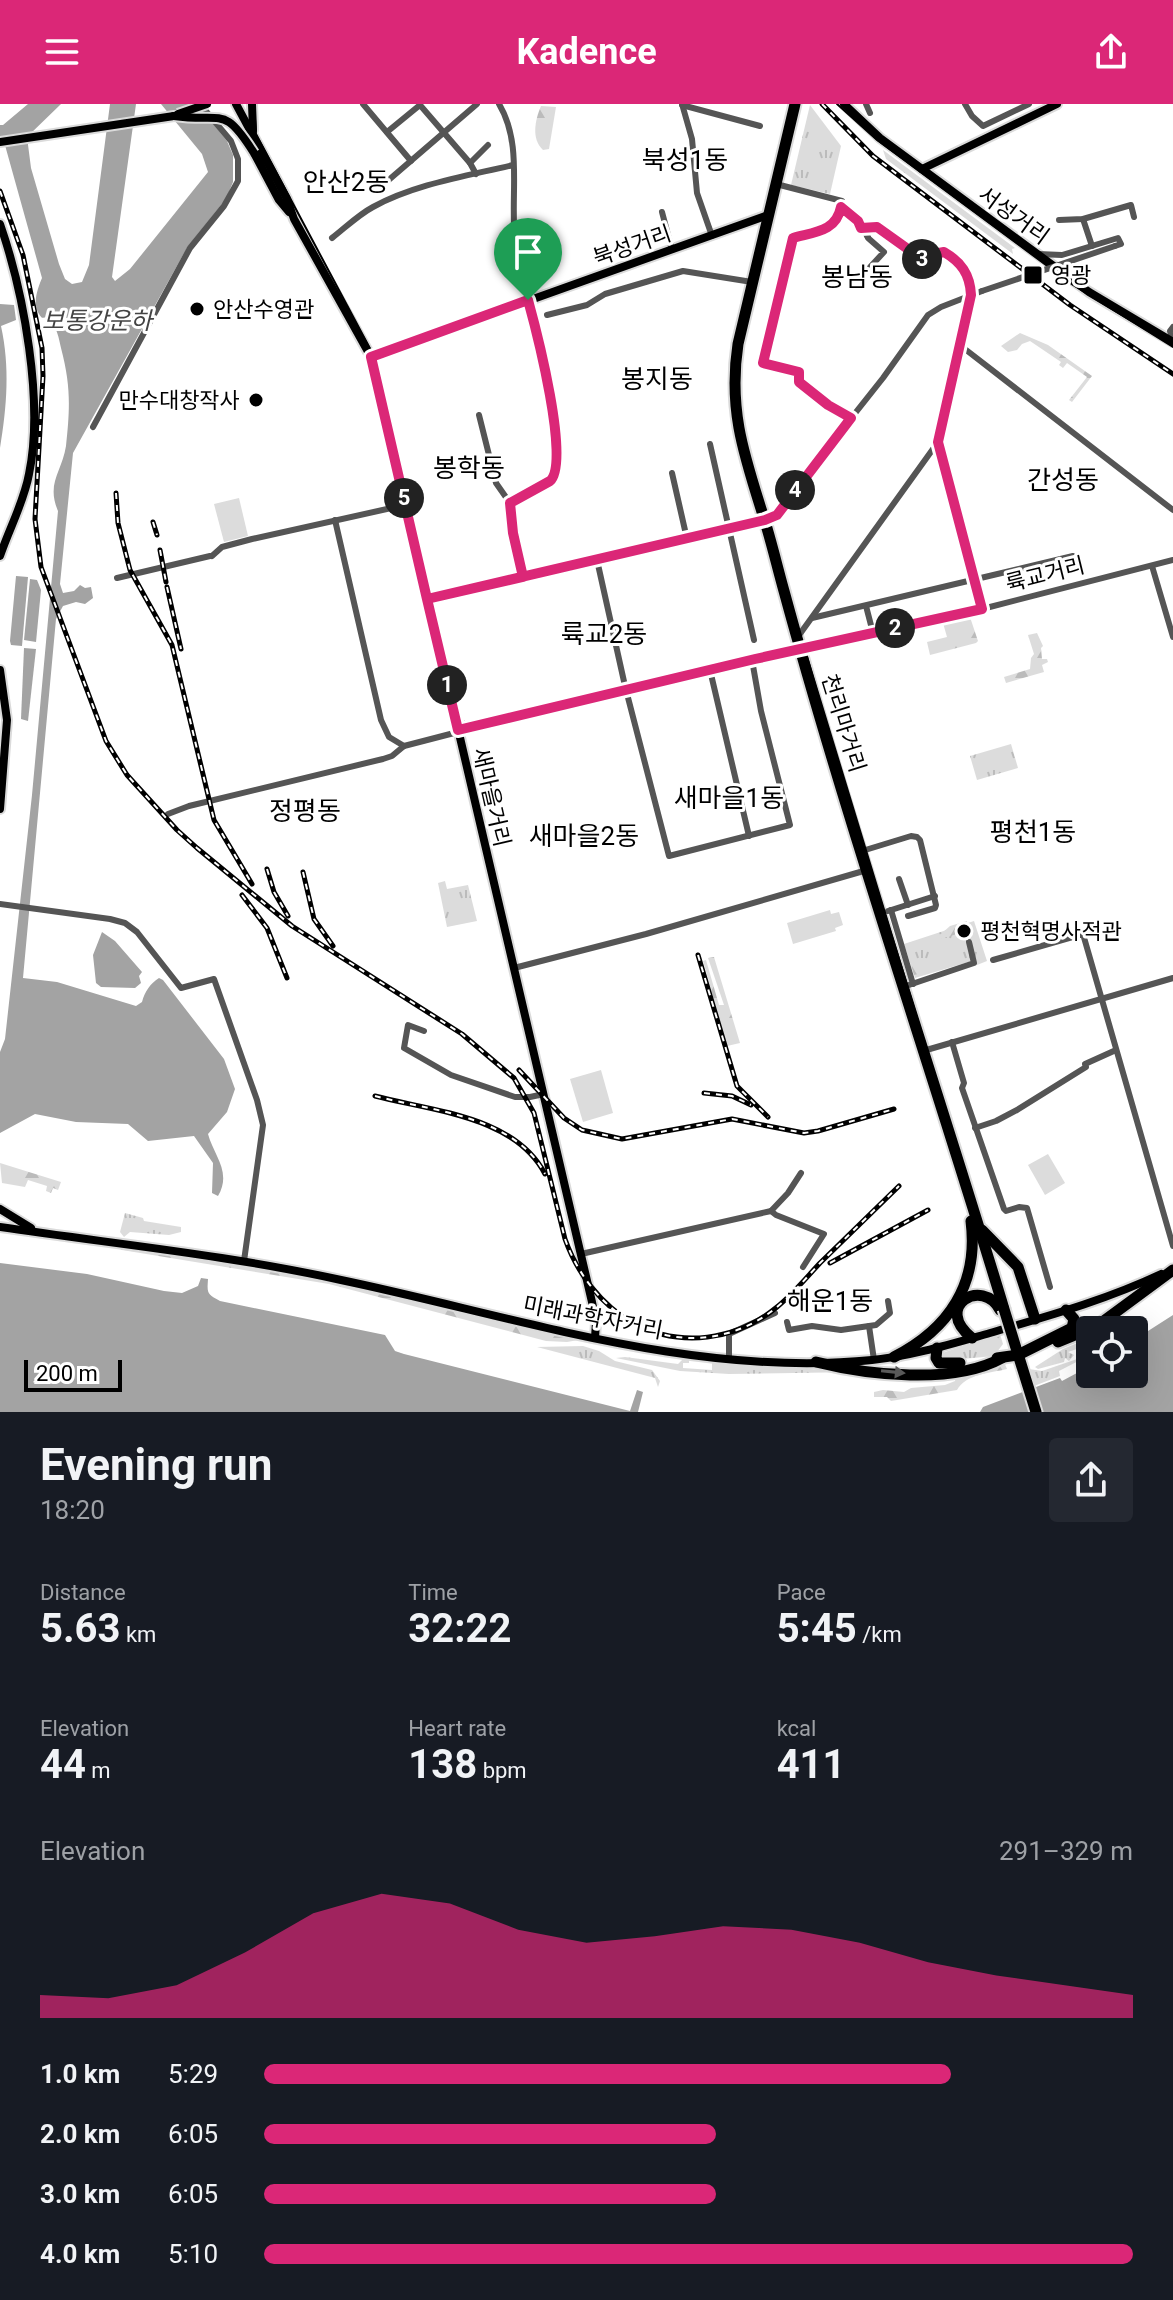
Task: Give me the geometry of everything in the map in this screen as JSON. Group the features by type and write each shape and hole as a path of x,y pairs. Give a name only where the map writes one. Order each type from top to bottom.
{"highway":[{"name":"천리마거리","path":"795,104 736,360 734,405 742,450 765,520 798,643 867,870 886,912 908,986 922,1052 1002,1310"},
{"name":"천리마거리","path":"971,1208 1002,1310"},
{"path":"971,1208 986,1235 1007,1253 1021,1273 1035,1319"},
{"path":"894,1357 934,1332 957,1300 972,1258 971,1208"},
{"path":"995,1279 1006,1267 1013,1267 1021,1273"},
{"path":"816,1362 836,1367 923,1375 984,1365 1097,1326 1173,1269"},
{"path":"972,1338 959,1327 957,1310 972,1296 982,1296 1002,1310 1033,1412"},
{"path":"1034,1348 1072,1328 1074,1319 1066,1310"},
{"path":"937,1348 937,1361 944,1364 1014,1355"}],"main road":[{"path":"174,116 207,104"},
{"name":"새마을거리","path":"236,104 287,199 294,219 371,357 581,1254 596,1322 595,1338"},
{"path":"252,104 251,121 255,138"},
{"name":"서성거리","path":"844,104 880,138 1089,292 1173,342"},
{"path":"922,169 1041,107 1057,104"},
{"path":"0,142 174,116 215,115 231,119 239,127 279,200 294,219"},
{"name":"북성거리","path":"371,357 768,215"},
{"path":"0,224 25,319 33,415 29,474 0,556"},
{"name":"륙교거리","path":"458,731 752,660 798,643"},
{"path":"0,670 7,720 0,809"},
{"path":"0,1209 43,1234"},
{"name":"미래과학자거리","path":"0,1227 244,1261 344,1280 595,1338 729,1358 816,1362 874,1360 937,1348 1111,1296 1173,1269"}],"street":[{"path":"93,427 190,248 224,206 238,181 238,159 231,141 200,104"},
{"path":"384,184 477,104"},
{"path":"499,104 511,134 513,223 557,438 554,477 510,503"},
{"path":"682,104 760,126"},
{"path":"682,104 692,139 697,193 712,236"},
{"path":"866,104 870,113"},
{"path":"965,104 983,126 1029,104"},
{"path":"387,132 420,105 476,174"},
{"path":"362,106 411,161"},
{"path":"470,163 488,145"},
{"path":"332,238 371,208 395,197 513,165"},
{"path":"776,184 842,201 839,217 826,231 793,238 763,363 799,372 799,382 828,405 851,418"},
{"path":"1059,220 1083,219 1131,205 1134,217"},
{"path":"841,207 866,228 868,237 884,252 860,278"},
{"path":"662,212 672,250"},
{"path":"1083,219 1092,246"},
{"path":"798,643 810,619 938,442 971,295 968,274 949,254 941,252 935,260 926,262 880,229 866,228"},
{"path":"427,599 765,520 778,513 928,315 971,295 1118,245 1118,238 1052,256 1032,250"},
{"path":"547,315 587,305 605,294 683,271 752,282"},
{"path":"1173,327 1170,331 1173,342"},
{"path":"961,346 1173,510"},
{"path":"479,415 496,483 510,503 523,577"},
{"path":"938,442 982,609"},
{"path":"710,444 754,640"},
{"path":"672,473 687,539"},
{"path":"117,578 211,556 222,547 405,505"},
{"path":"335,520 381,720 389,737 404,746"},
{"path":"810,619 1073,556"},
{"path":"597,560 669,856 790,825 761,711 752,660"},
{"name":"륙교거리","path":"798,643 873,633 982,609 1173,560"},
{"path":"1152,566 1173,637"},
{"path":"866,606 873,633"},
{"path":"710,670 749,836"},
{"path":"168,814 189,806 383,759 404,746 458,731"},
{"path":"861,851 917,837 935,896 935,908 908,916"},
{"path":"514,968 646,934 867,870"},
{"path":"899,879 908,905"},
{"path":"886,912 935,896"},
{"path":"0,904 125,923 137,932 181,988 214,979 263,1125 244,1261"},
{"path":"993,960 1083,934 1173,1246"},
{"path":"908,986 974,963 969,942"},
{"path":"922,1052 1173,978"},
{"path":"424,1031 408,1025 404,1048 451,1075 515,1097 544,1094"},
{"path":"952,1042 964,1083 962,1088 1004,1209 1027,1208 1050,1287"},
{"path":"975,1128 1007,1116 1086,1067 1085,1064 1116,1050"},
{"path":"581,1254 771,1211 801,1173"},
{"path":"771,1211 824,1234 803,1267"},
{"path":"787,1322 789,1330 812,1326 841,1330 869,1326 879,1323 890,1313 888,1301"},
{"path":"729,1358 729,1334 775,1313"},
{"path":"869,1326 874,1360"}],"green space":[{"path":"810,105 841,146 830,194 791,185"},
{"path":"541,106 556,107 549,149 543,150 536,135"},
{"path":"883,150 1015,248 1012,249 1013,254 886,159"},
{"path":"1020,333 1048,345 1092,376 1072,402 1069,400 1087,377 1067,363 1063,368 1059,365 1061,362 1030,341 1008,352 1001,346"},
{"path":"239,498 248,536 224,542 214,504"},
{"path":"970,617 976,643 930,655 927,642 947,637 943,623"},
{"path":"1037,633 1043,646 1042,659 1048,662 1042,665 1044,672 1006,683 1004,677 1030,669 1034,654 1028,635"},
{"path":"1011,744 1018,768 977,780 970,756"},
{"path":"445,881 447,889 468,885 477,921 447,927 438,883"},
{"path":"830,910 831,914 839,912 843,925 835,928 836,931 793,944 787,923"},
{"path":"967,921 955,927 957,934 914,947 916,961 924,964 959,953 960,963 914,975 905,944 941,934 950,926"},
{"path":"974,921 987,961 977,965 975,960 915,978 904,944"},
{"path":"714,957 740,1043 727,1046 703,961 706,960 719,1005 724,1005 708,958"},
{"path":"601,1070 613,1113 583,1122 570,1079"},
{"path":"1048,1154 1065,1183 1045,1195 1028,1165"},
{"path":"0,1163 61,1182 58,1190 53,1188 51,1193 46,1191 47,1186 28,1180 25,1187 2,1183"},
{"path":"125,1213 144,1221 181,1227 181,1232 169,1235 130,1232 124,1237 120,1232"},
{"path":"116,1246 215,1258 584,1339 546,1341 329,1284 122,1250"},
{"path":"1000,1334 1003,1344 994,1356 941,1361 939,1354"},
{"path":"1076,1344 1076,1349 1068,1352 1074,1355 1069,1361 1065,1358 1064,1362 1038,1369 1035,1367"},
{"path":"583,1346 615,1361 652,1370 660,1381 658,1387 655,1378 537,1347"},
{"path":"616,1358 678,1364 683,1359 689,1360 689,1363 683,1363 683,1368 712,1370 712,1363 857,1372 729,1374 680,1371"},
{"path":"1076,1359 1059,1371 1060,1376 1034,1386 1029,1369 1042,1371"},
{"path":"1004,1362 1007,1369 972,1377 957,1390 891,1401 887,1397 874,1397 874,1392 883,1390 904,1392 911,1388 945,1385 955,1381 956,1376"}],"water":[{"name":"보통강운하","path":"28,104 61,104 27,137 31,168 59,264 65,279 72,284 82,282 89,265 110,104 136,104 112,277 115,281 130,269 208,172 202,154 161,104 197,104 227,141 233,155 233,182 226,199 188,246 73,453 60,584 63,593 74,591 80,585 91,587 93,598 85,604 76,602 63,606 56,619 23,978 57,982 136,1006 142,1002 153,983 159,978 163,980 224,1059 235,1089 227,1112 208,1134 223,1172 218,1196 212,1193 213,1163 194,1136 148,1141 128,1124 76,1122 35,1114 0,1133 0,1052 5,1039 32,795 58,511 54,485 66,446 69,408 67,374 56,329 37,310 36,296 42,278 0,136 0,125"},
{"path":"0,304 14,305 16,320 1,326 6,356 6,387 0,448"},
{"path":"16,576 28,577 22,646 11,645 10,641"},
{"path":"30,579 37,580 41,590 36,642 24,640"},
{"path":"24,648 36,649 28,721 21,719"},
{"path":"102,932 115,941 142,972 139,976 141,983 135,988 101,987 96,983 93,955"},
{"path":"0,1263 87,1274 182,1293 198,1286 201,1278 208,1279 209,1293 220,1301 385,1335 395,1351 404,1354 630,1411 637,1390 643,1392 638,1412 0,1412"},
{"path":"1173,1315 1173,1412 980,1412 983,1407 1076,1374 1076,1388 1148,1388 1148,1331"}],"tram line":[{"path":"234,104 251,137"},
{"path":"254,104 256,134 374,356 460,720 468,723 789,646 800,645 805,650 1037,1412"},
{"path":"837,104 877,140 1073,285 1173,347"}],"railway":[{"path":"822,104 873,156 1070,305 1173,374"},
{"path":"0,191 23,255 42,348 35,519 41,567 106,741 127,775 177,830 292,926 462,1034 514,1078 534,1113 570,1252 592,1287 621,1316 633,1323 651,1331 688,1338 726,1334 744,1327 783,1302 899,1186"},
{"path":"116,493 118,523 130,570 172,645 214,820 252,884"},
{"path":"153,522 157,535"},
{"path":"160,550 166,582"},
{"path":"167,587 181,649"},
{"path":"267,869 274,892 288,916"},
{"path":"303,872 314,919 333,946"},
{"path":"242,895 267,928 287,978"},
{"path":"698,955 737,1086 768,1117"},
{"path":"519,1070 564,1118 582,1130 622,1139 732,1119 804,1133 894,1109"},
{"path":"704,1093 732,1096 751,1105"},
{"path":"375,1096 446,1112 493,1128 514,1139 545,1174"},
{"path":"830,1263 928,1210"}],"place":[{"name":"영광","path":"1033,275"},
{"name":"안산수영관","path":"197,309"},
{"name":"만수대창작사","path":"256,400"},
{"name":"평천혁명사적관","path":"964,931"}],"district":[{"name":"북성1동","path":"685,160"},
{"name":"안산2동","path":"346,182"},
{"name":"봉남동","path":"857,277"},
{"name":"봉지동","path":"657,379"},
{"name":"봉학동","path":"469,468"},
{"name":"간성동","path":"1063,480"},
{"name":"륙교2동","path":"604,634"},
{"name":"새마을1동","path":"729,798"},
{"name":"정평동","path":"305,811"},
{"name":"평천1동","path":"1033,832"},
{"name":"새마을2동","path":"584,836"},
{"name":"해운1동","path":"830,1301"}],"route":[{"path":"528,300 371,357 427,599 511,581 777,515 851,418 828,405 799,382 799,372 763,363 793,238 826,231 839,217 841,207 858,221 861,228 877,227 926,262 935,260 941,252 949,254 968,274 971,295 938,442 982,609 458,730 427,599 523,577 510,503 550,481 557,468 557,438 528,300"}]}
